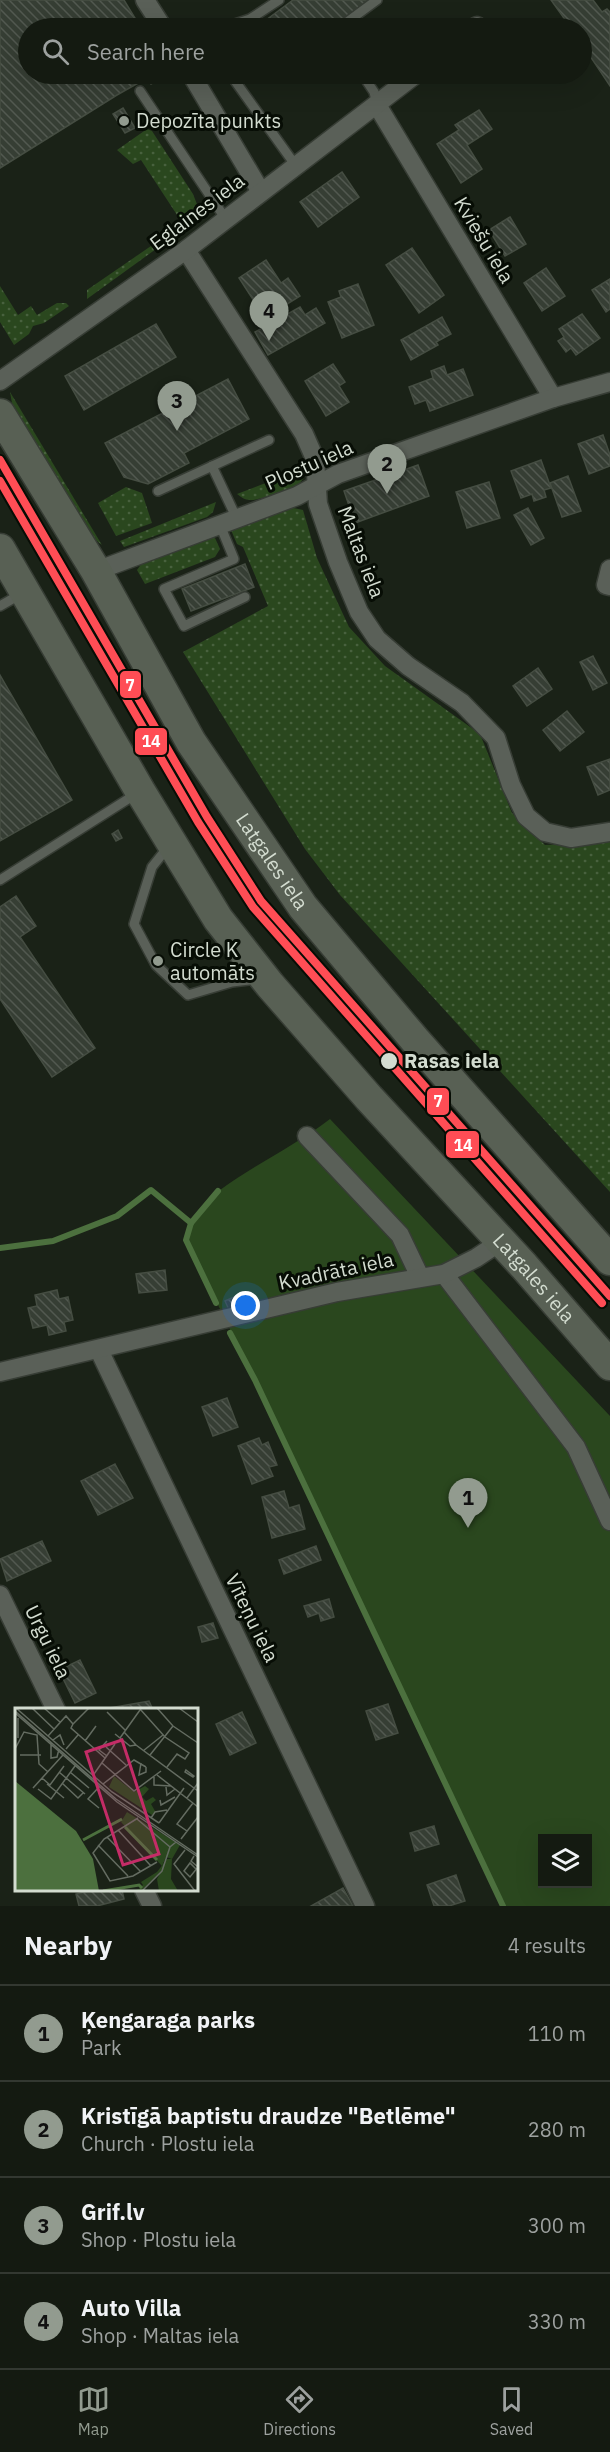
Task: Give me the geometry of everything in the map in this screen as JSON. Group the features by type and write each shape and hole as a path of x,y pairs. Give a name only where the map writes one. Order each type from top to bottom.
{"highway":[{"name":"Latgales iela","path":"0,414 96,571 190,742 303,907 415,1040 610,1260"},
{"name":"Latgales iela","path":"0,549 140,791 218,919 270,985 610,1365"}],"street":[{"path":"146,0 157,18"},
{"path":"196,84 261,192"},
{"name":"Eglaines iela","path":"0,381 186,249 403,84"},
{"name":"Kviešu iela","path":"377,105 553,398"},
{"name":"Maltas iela","path":"186,249 304,434 315,459 318,504 358,612 367,626 389,651 462,703 496,738 511,785 526,816 545,832 571,838 610,832"},
{"name":"Plostu iela","path":"96,571 297,496 338,474 553,398 610,382"},
{"path":"610,568 606,585 610,586"},
{"path":"307,1136 400,1235 420,1277"},
{"name":"Kvadrāta iela","path":"0,1372 338,1292 444,1274 476,1258 500,1242"},
{"path":"444,1274 576,1447 610,1521"},
{"name":"Vīteņu iela","path":"99,1350 365,1906"},
{"name":"Urgu iela","path":"0,1595 55,1708"},
{"path":"144,1891 152,1906"}],"lane":[{"path":"252,18 279,0"},
{"path":"353,18 377,0"},
{"path":"237,84 296,166"},
{"path":"369,84 374,92 377,105"},
{"path":"140,91 225,218"},
{"path":"158,491 269,440"},
{"path":"212,466 228,522 234,559 164,589 184,626 245,597"},
{"path":"0,606 26,591"},
{"path":"0,880 140,791"},
{"path":"172,843 152,867 134,924 156,965 188,995 246,979 258,980 270,985"}],"green space":[{"path":"147,129 152,131 193,194 200,212 197,218 172,237 168,232 181,221 141,160 133,164 117,150"},
{"path":"151,246 156,249 87,299 87,290"},
{"path":"0,286 18,315 31,306 37,315 57,303 66,303 69,306 44,323 33,326 29,334 14,345 0,322"},
{"path":"10,392 102,545 92,537 12,403"},
{"path":"307,467 299,484 283,492 254,500 237,494"},
{"path":"126,487 142,493 152,523 116,536 98,503"},
{"path":"216,502 213,512 207,517 124,547 120,541"},
{"path":"289,507 303,510 317,558 349,627 385,666 480,734 512,813 545,845 610,842 610,1192 340,895 305,849 183,652 268,606 243,547 237,544 231,530"},
{"path":"206,538 215,538 220,549 215,557 145,584 137,570 142,563"},
{"path":"330,1119 610,1416 610,1906 503,1906 255,1380 186,1240 199,1213 214,1195"}],"building":[{"path":"0,0 124,0 135,18 18,18 18,84 136,84 0,168"},
{"path":"293,0 371,0 346,18 269,18"},
{"path":"551,0 593,0 602,12 607,9 610,12 610,86 592,59 592,18 564,18"},
{"name":"Depozīta punkts","path":"123,108 135,128 125,133 113,114"},
{"path":"479,110 492,129 467,145 482,169 461,183 437,144 459,130 455,125"},
{"path":"342,172 359,197 318,227 300,202"},
{"path":"510,217 526,244 505,256 489,230"},
{"path":"412,248 444,295 419,313 386,265"},
{"path":"266,260 281,283 288,278 300,296 265,318 239,278"},
{"path":"546,268 565,296 542,311 524,283"},
{"path":"610,279 610,309 606,312 592,290"},
{"path":"358,284 374,325 342,338 328,302 341,297 339,291"},
{"path":"300,307 305,315 316,308 325,323 268,355 255,332"},
{"path":"582,314 600,338 576,355 571,348 566,352 558,341 564,337 559,329"},
{"path":"442,317 451,334 436,342 438,345 411,360 401,340"},
{"path":"156,324 176,357 84,410 65,376"},
{"path":"333,364 345,382 339,386 349,402 326,416 305,381"},
{"path":"444,366 447,375 463,369 473,395 430,411 426,400 415,404 409,387 433,378 431,371"},
{"path":"228,379 249,419 184,453 189,463 148,484 124,477 105,443"},
{"path":"603,435 610,455 610,466 589,474 578,444"},
{"path":"541,460 551,488 544,490 546,497 534,501 532,494 521,498 511,471"},
{"path":"418,465 429,496 355,523 344,491"},
{"path":"568,476 581,511 562,517 550,483"},
{"path":"489,482 500,518 467,528 456,492"},
{"path":"528,508 544,538 531,545 514,515"},
{"path":"245,564 254,587 191,611 182,589"},
{"path":"593,656 607,683 593,690 580,662"},
{"path":"538,668 552,689 527,706 513,686"},
{"path":"0,675 72,800 0,841"},
{"path":"567,711 584,732 560,751 543,730"},
{"path":"610,759 610,790 598,795 587,767"},
{"path":"118,830 122,838 116,841 112,834"},
{"path":"16,896 36,926 20,937 95,1048 52,1077 0,999 0,907"},
{"path":"165,1270 167,1290 139,1293 136,1274"},
{"path":"57,1290 59,1299 68,1297 73,1320 64,1322 66,1331 49,1335 47,1325 33,1328 28,1308 37,1306 35,1295"},
{"path":"239,1295 244,1307 230,1312 225,1301"},
{"path":"227,1398 238,1427 213,1436 202,1407"},
{"path":"259,1438 262,1445 268,1442 277,1465 269,1467 273,1476 252,1484 238,1446"},
{"path":"115,1464 133,1498 98,1515 81,1481"},
{"path":"284,1491 289,1508 299,1505 305,1529 272,1538 262,1497"},
{"path":"42,1541 51,1561 7,1581 0,1559"},
{"path":"316,1546 321,1560 284,1574 279,1560"},
{"path":"329,1599 334,1617 321,1621 319,1613 308,1617 304,1606"},
{"path":"213,1623 218,1638 202,1642 198,1627"},
{"path":"80,1660 96,1693 75,1703 59,1670"},
{"path":"149,1701 152,1708 110,1708"},
{"path":"388,1704 398,1733 376,1740 366,1711"},
{"path":"242,1712 256,1743 230,1755 216,1724"},
{"path":"434,1826 439,1844 415,1851 410,1833"},
{"path":"456,1875 465,1901 449,1906 434,1906 427,1885"},
{"path":"343,1888 353,1906 311,1906"},
{"path":"89,1891 122,1891 124,1899 97,1906 79,1906 76,1894"}],"waterway":[{"path":"0,1248 53,1241 117,1216 151,1190 191,1223 218,1191"},
{"path":"191,1223 186,1240 216,1303"},
{"path":"230,1333 255,1380 503,1906"}],"transit line":[{"name":"7","path":"0,460 207,817 261,901 610,1296"},
{"name":"14","path":"0,481 198,822 253,907 602,1303"}],"place":[{"name":"Depozīta punkts","path":"124,121"},
{"name":"Auto Villa","path":"269,341"},
{"name":"Grif.lv","path":"177,431"},
{"name":"Kristīgā baptistu draudze \"Betlēme\"","path":"387,494"},
{"name":"Circle K automāts","path":"158,961"},
{"name":"Rasas iela","path":"389,1061"},
{"name":"Ķengaraga parks","path":"468,1528"}]}
